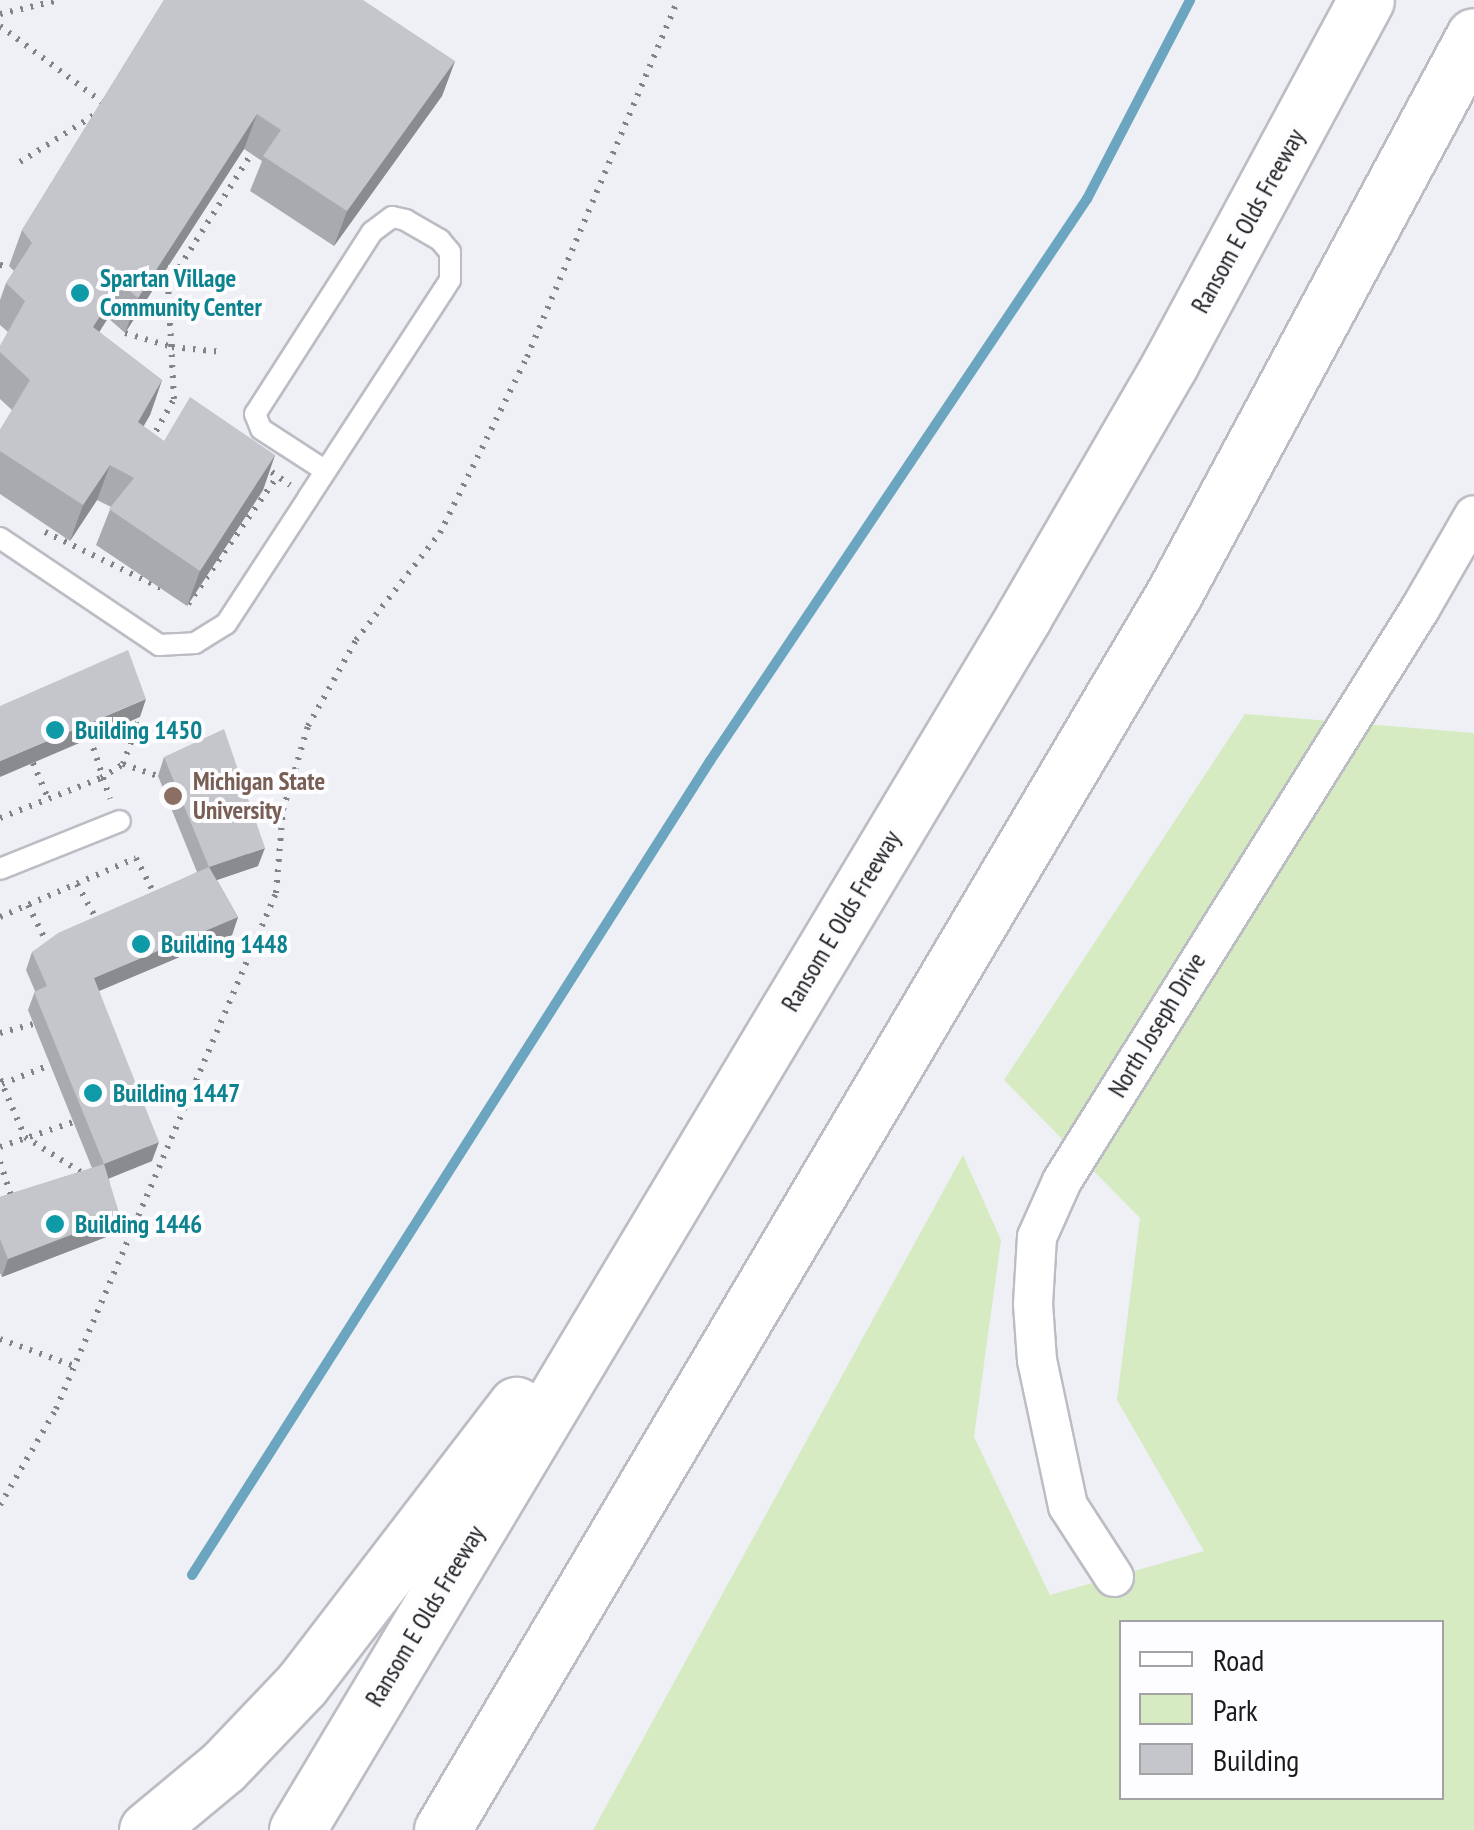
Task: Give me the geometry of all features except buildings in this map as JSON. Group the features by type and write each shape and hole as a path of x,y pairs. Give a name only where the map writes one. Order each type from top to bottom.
{"highway":[{"name":"Ransom E Olds Freeway","path":"297,1830 1170,364 1366,0"},
{"path":"442,1830 1175,592 1474,36"},
{"path":"147,1830 223,1767 302,1684 692,1171"}],"street":[{"name":"North Joseph Drive","path":"1114,1578 1068,1506 1037,1360 1033,1304 1037,1237 1062,1181 1420,609 1474,516"}],"lane":[{"path":"0,538 151,641 182,646 226,624 450,280 450,252 440,240 406,220 392,218 372,232 255,414 260,429 326,470"},
{"path":"0,869 120,821"}],"path":[{"path":"0,14 59,0"},
{"path":"0,1505 56,1409 276,894 284,810 308,726 356,640 440,533 534,340 678,0"},
{"path":"0,26 108,106 20,162"},
{"path":"144,450 174,399 168,285 251,154"},
{"path":"0,266 10,266"},
{"path":"125,334 172,347 224,352"},
{"path":"188,604 278,476"},
{"path":"30,523 71,548 110,561 161,588"},
{"path":"0,818 101,778 123,764 140,718"},
{"path":"90,738 101,778"},
{"path":"33,763 48,799"},
{"path":"123,764 158,776"},
{"path":"0,917 136,858 160,904"},
{"path":"77,884 102,929"},
{"path":"28,905 51,952"},
{"path":"0,1033 33,1024"},
{"path":"50,1065 1,1082 25,1136 98,1182"},
{"path":"0,1148 73,1122"},
{"path":"0,1162 14,1209"},
{"path":"0,1338 74,1366"}],"green space":[{"path":"1245,714 1474,733 1474,1830 593,1830 963,1155 1001,1240 974,1437 1050,1595 1204,1551 1117,1400 1140,1218 1004,1080"}],"waterway":[{"path":"192,1575 710,761 1087,199 1190,0"}],"place":[{"name":"Spartan Village Community Center","path":"80,293"},
{"name":"Building 1450","path":"55,730"},
{"name":"Michigan State University","path":"173,796"},
{"name":"Building 1448","path":"141,944"},
{"name":"Building 1447","path":"93,1093"},
{"name":"Building 1446","path":"55,1224"}]}
